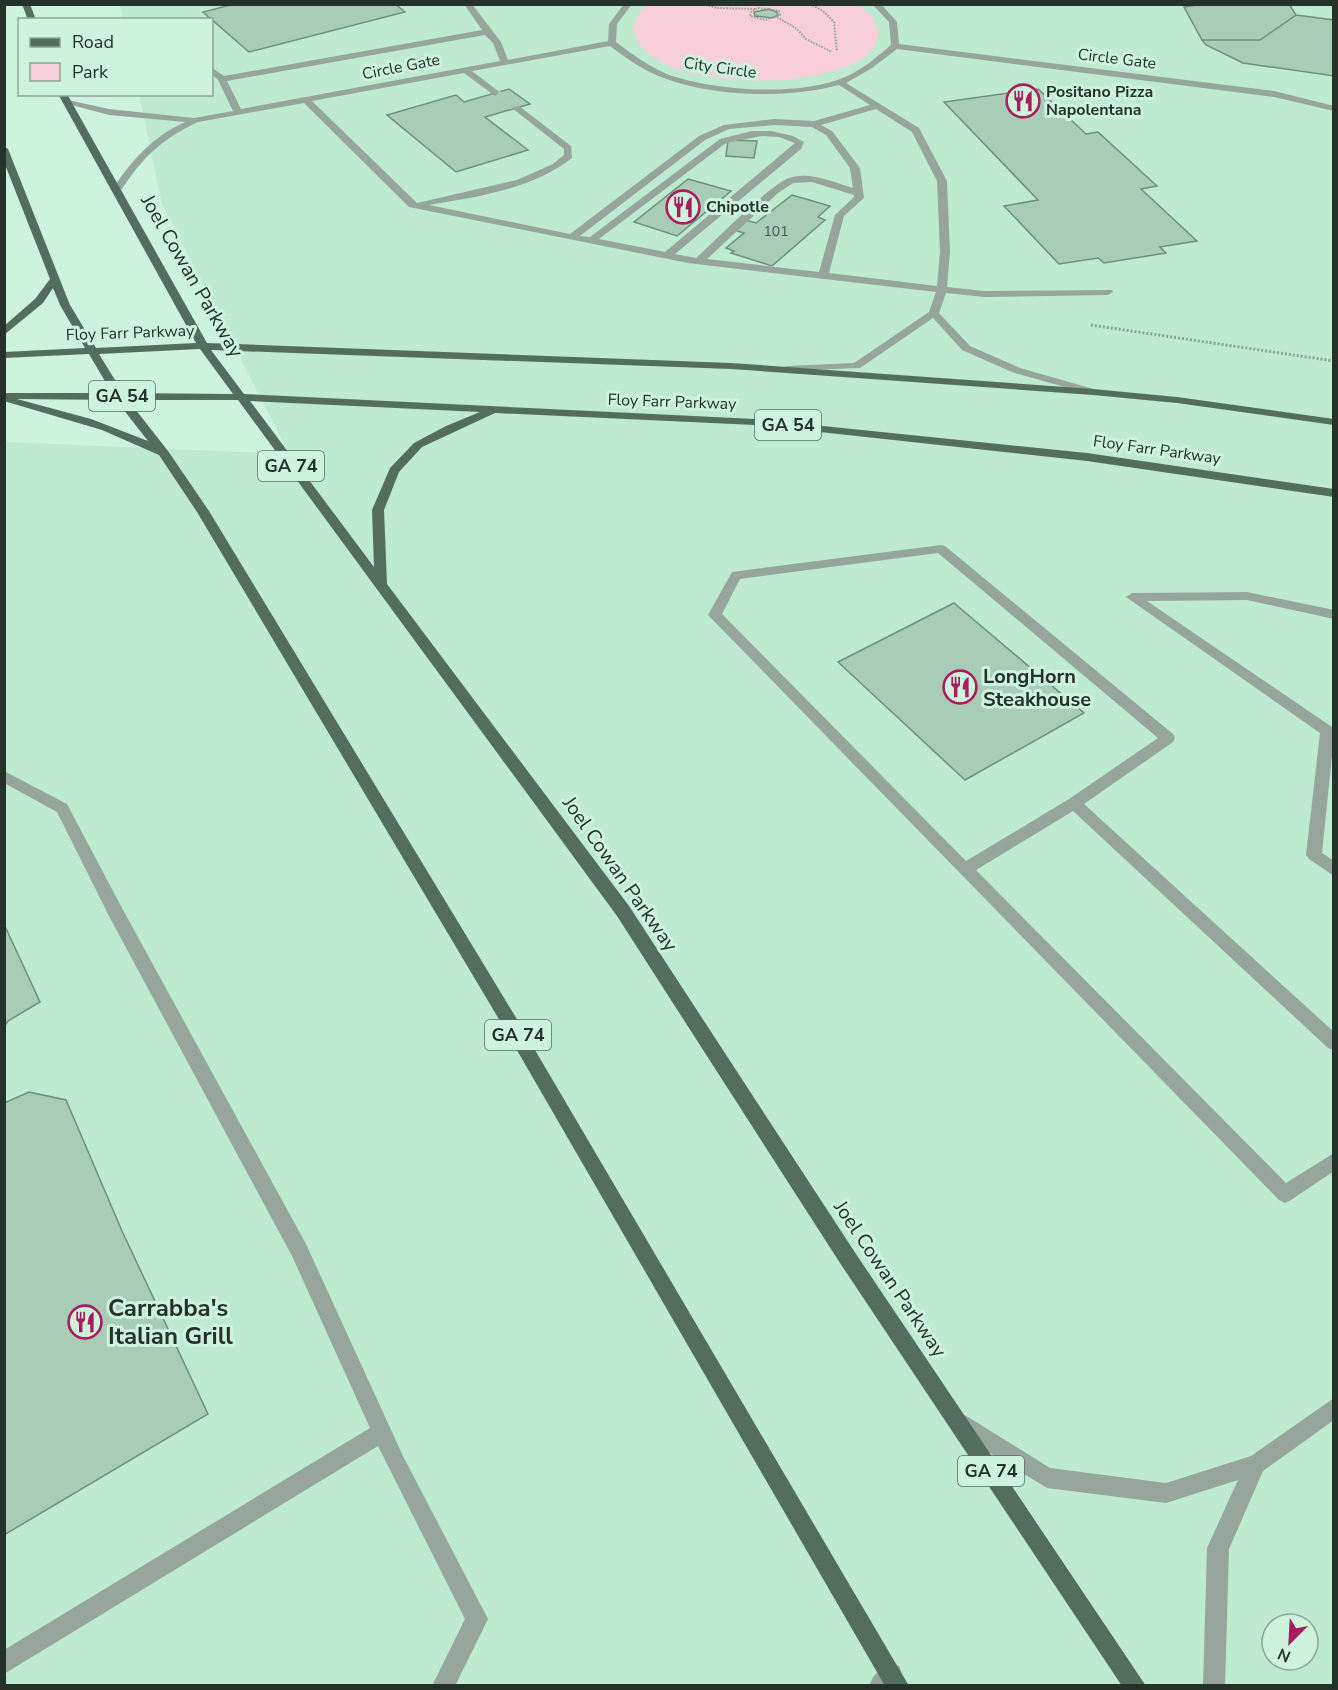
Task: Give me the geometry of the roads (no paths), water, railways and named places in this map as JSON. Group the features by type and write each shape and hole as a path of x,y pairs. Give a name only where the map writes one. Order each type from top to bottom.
{"main road":[{"name":"Joel Cowan Parkway","path":"65,99 203,346 623,911 847,1257 1135,1686"},
{"name":"GA 74","path":"4,149 65,305 119,396 164,454 209,521 503,1011 890,1682"},
{"path":"4,332 39,301 55,279"},
{"name":"Floy Farr Parkway","path":"4,355 203,346 538,358 785,370 1093,392 1177,400 1334,422"},
{"path":"4,397 83,421 147,444 164,454"},
{"name":"Floy Farr Parkway","path":"4,397 239,397 755,422 1087,457 1334,493"},
{"path":"381,584 378,510 394,471 418,444 495,410"}],"street":[{"path":"468,4 487,32 497,42 505,63"},
{"path":"612,43 613,24 628,4"},
{"path":"876,4 893,22 895,46"},
{"path":"222,79 487,32"},
{"name":"Circle Gate","path":"65,99 109,112 196,120 612,43"},
{"name":"City Circle","path":"612,43 638,63 671,78 710,87 755,91 803,89 841,83 877,62 895,46"},
{"name":"Circle Gate","path":"895,46 1274,94 1334,109"},
{"path":"465,70 495,93"},
{"path":"213,71 222,79 238,113"},
{"path":"785,370 856,366 934,313 942,289 945,252 942,181 916,130 841,83"},
{"path":"306,100 412,205 699,261 984,294 1108,292"},
{"path":"667,256 798,147 809,134 877,106"},
{"path":"412,205 458,198 529,178 561,163 569,156 568,147 516,108"},
{"name":"Circle Gate","path":"117,190 143,152 157,140 196,120"},
{"path":"572,237 702,138 727,127 775,122 809,134"},
{"path":"591,241 723,141 745,135 777,132 829,134 855,168 859,198 840,215 823,276"},
{"path":"699,261 791,180 813,179 858,193"},
{"path":"934,313 966,348 1016,370 1093,392"},
{"path":"965,870 1074,803 1168,738 941,549 736,575 715,615 965,870 1285,1194 1334,1161"},
{"path":"1334,615 1247,596 1132,597 1327,731 1314,855 1334,870"},
{"path":"4,776 62,808 116,913 299,1250 381,1432 477,1619 443,1686"},
{"path":"1074,803 1334,1043"},
{"path":"958,1423 1047,1478 1167,1493 1256,1464 1334,1408"},
{"path":"4,1663 381,1432"},
{"path":"1214,1686 1218,1548 1256,1464"}],"tunnel":[{"path":"495,93 516,108"}],"place":[{"name":"Positano Pizza Napolentana","path":"1023,101"},
{"name":"Chipotle","path":"683,207"},
{"name":"LongHorn Steakhouse","path":"960,687"},
{"name":"Carrabba's Italian Grill","path":"85,1322"}]}
